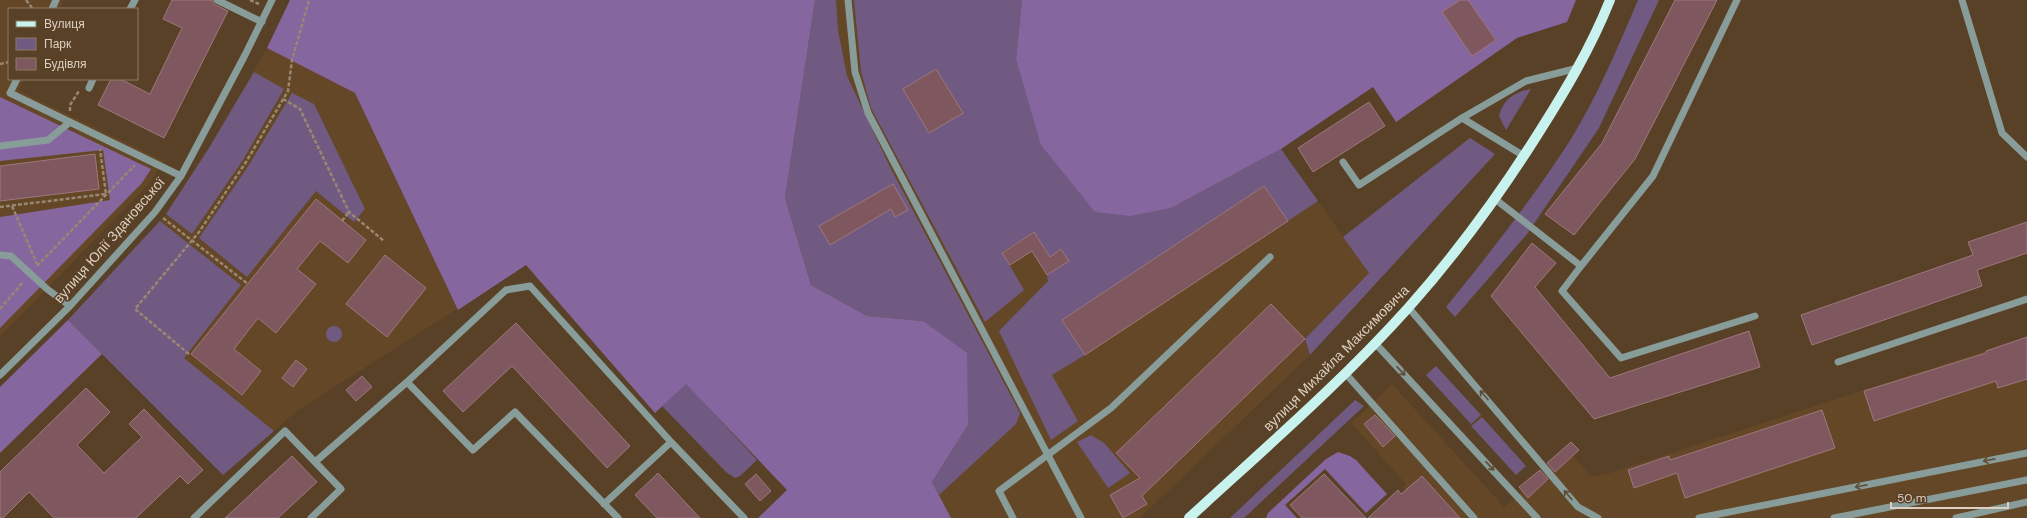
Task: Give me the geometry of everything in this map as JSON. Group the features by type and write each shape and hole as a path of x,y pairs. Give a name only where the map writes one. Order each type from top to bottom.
{"main road":[{"name":"вулиця Михайла Максимовича","path":"1189,518 1345,373 1375,343 1408,308 1476,226 1524,156 1578,68 1610,0"}],"street":[{"path":"217,0 262,22"},
{"name":"вулиця Юлії Здановської","path":"0,375 70,306 155,212 181,176 262,22 272,0"},
{"path":"848,0 855,72 868,113 1081,518"},
{"path":"1737,0 1653,176 1562,291 1621,358 1755,316"},
{"path":"1962,0 2002,133 2027,157"},
{"path":"1343,162 1359,185 1462,118 1526,81 1578,68"},
{"path":"16,80 10,92 181,176"},
{"path":"89,88 93,80"},
{"path":"1462,118 1524,156"},
{"path":"0,146 48,140 70,122"},
{"path":"1495,199 1582,266"},
{"path":"0,255 11,256 30,274 70,306"},
{"path":"1013,518 999,491 1111,408 1270,257"},
{"path":"315,462 407,382 506,290 530,286 671,442 744,518"},
{"path":"1838,362 2027,299"},
{"path":"1408,308 1578,507 1598,518"},
{"path":"1375,343 1537,518"},
{"path":"1345,373 1474,518"},
{"path":"407,382 474,450 515,412 618,518"},
{"path":"194,518 285,431 341,489 311,518"},
{"path":"604,504 671,442"},
{"path":"1699,518 2027,453"},
{"path":"1834,518 2027,480"},
{"path":"1956,518 2027,502"}],"path":[{"path":"26,0 32,8"},
{"path":"189,354 135,309 192,240 246,162 283,99 288,90 292,60 309,0"},
{"path":"70,122 70,105 77,92 89,88"},
{"path":"283,99 300,109 349,212 384,241"},
{"path":"98,135 106,194"},
{"path":"0,309 30,274 143,157"},
{"path":"0,208 106,194"},
{"path":"12,206 47,288"},
{"path":"155,212 248,284"},
{"path":"342,221 349,212"}],"shaded area":[{"path":"0,0 64,0 60,8 8,8 8,80 23,80 18,90 164,161 148,185 0,337"},
{"path":"290,0 815,0 785,198 811,285 867,316 923,321 967,353 968,425 932,482 951,518 758,518 787,490 686,384 655,413 526,265 458,310 355,93 267,48"},
{"path":"393,0 1445,0 1450,34 1281,149 1369,273 1305,339 1310,355 1140,518 758,518 787,490 686,384 655,413 526,265 297,411 223,475 68,320 166,214 209,148 267,48 355,93"},
{"path":"1022,0 1576,0 1567,22 1517,38 1396,122 1373,87 1281,149 1171,208 1130,216 1095,212 1041,145 1016,59"},
{"path":"0,97 151,169 142,183 0,328 0,217 110,200 103,150 0,161"},
{"path":"68,320 102,354 0,453 0,387"},
{"path":"2027,337 2027,518 1431,518 1403,487 1406,484 1351,423 1392,384 1504,507 1569,451 1591,476 1603,475"},
{"path":"1338,452 1350,456 1356,460 1387,494 1366,513 1325,469 1285,505 1297,518 1266,518 1268,513 1326,459"}],"green space":[{"path":"815,0 836,0 838,30 847,76 891,169 1020,413 1016,424 939,495 932,482 968,425 923,321 867,316 811,285 785,198"},
{"path":"854,0 1022,0 1016,59 1171,208 1281,149 1318,201 1288,221 1264,186 1062,320 1085,355 1052,375 1078,421 1051,440 999,331 1048,281 1047,275 1069,261 1061,250 1039,263 1033,250 1034,232 1002,252 1024,290 985,322 871,108 861,71"},
{"path":"1638,0 1659,0 1599,128 1527,234 1455,317 1446,307 1511,225 1542,183 1571,139 1599,88"},
{"path":"254,72 284,89 243,160 192,234 166,214 209,148"},
{"path":"1531,89 1506,130 1499,116 1503,105 1515,94"},
{"path":"292,93 314,104 365,209 354,222 316,191 247,277 199,238 249,165"},
{"path":"1470,138 1495,154 1310,355 1305,339 1369,273 1343,237"},
{"path":"160,221 241,285 184,358 274,431 223,475 68,320"},
{"path":"331,326 337,326 342,331 340,340 337,342 331,342 326,337 326,331"},
{"path":"1436,366 1481,415 1471,424 1426,375"},
{"path":"686,383 757,460 740,476 735,478 726,472 662,406"},
{"path":"1355,400 1364,406 1244,518 1230,518"},
{"path":"1482,417 1526,466 1516,475 1471,426"},
{"path":"1091,435 1104,443 1130,473 1108,488 1077,442"}],"building":[{"path":"172,0 212,0 214,4 228,11 164,138 98,105 110,80 122,80 150,94 182,28 163,19"},
{"path":"1460,0 1468,0 1496,40 1472,56 1442,12"},
{"path":"1675,0 1717,0 1635,159 1574,235 1545,214 1602,143"},
{"path":"936,69 963,113 929,133 903,89"},
{"path":"1369,102 1385,126 1313,172 1298,148"},
{"path":"95,154 99,189 0,201 0,166"},
{"path":"893,184 908,210 895,217 891,209 830,245 819,226"},
{"path":"1264,186 1288,221 1085,355 1062,320"},
{"path":"316,199 366,240 348,263 320,241 297,269 316,284 276,333 258,318 234,349 261,371 242,395 191,354"},
{"path":"2027,222 2027,253 1977,270 1982,286 1812,345 1801,315 1973,255 1968,242"},
{"path":"1034,232 1050,257 1061,249 1069,261 1047,275 1032,251 1010,265 1002,253"},
{"path":"1532,243 1556,263 1535,287 1610,378 1749,331 1760,367 1594,419 1491,296"},
{"path":"385,255 426,288 387,337 346,304"},
{"path":"1271,304 1305,339 1142,496 1147,504 1123,518 1110,495 1140,478 1116,453"},
{"path":"516,323 630,446 607,468 512,366 463,412 443,391"},
{"path":"2027,337 2027,379 1998,388 1996,381 1874,421 1864,391 1986,353 1986,351"},
{"path":"296,360 307,369 293,387 282,378"},
{"path":"362,376 372,387 356,401 346,390"},
{"path":"86,388 110,412 77,445 104,473 142,437 129,424 144,409 203,470 188,484 180,476 136,518 54,518 29,492 3,518 0,518 0,472"},
{"path":"1822,410 1835,448 1685,498 1677,473 1634,488 1628,470 1669,456 1670,460"},
{"path":"1375,415 1395,436 1383,447 1364,424"},
{"path":"1571,442 1579,450 1555,472 1547,463"},
{"path":"292,456 317,482 278,518 225,518"},
{"path":"1540,470 1548,479 1528,498 1519,487"},
{"path":"658,473 700,518 657,518 635,495"},
{"path":"756,474 771,491 760,501 745,484"},
{"path":"1324,474 1366,518 1302,518 1290,505"},
{"path":"1422,476 1460,518 1368,518 1398,490 1401,494"}]}
